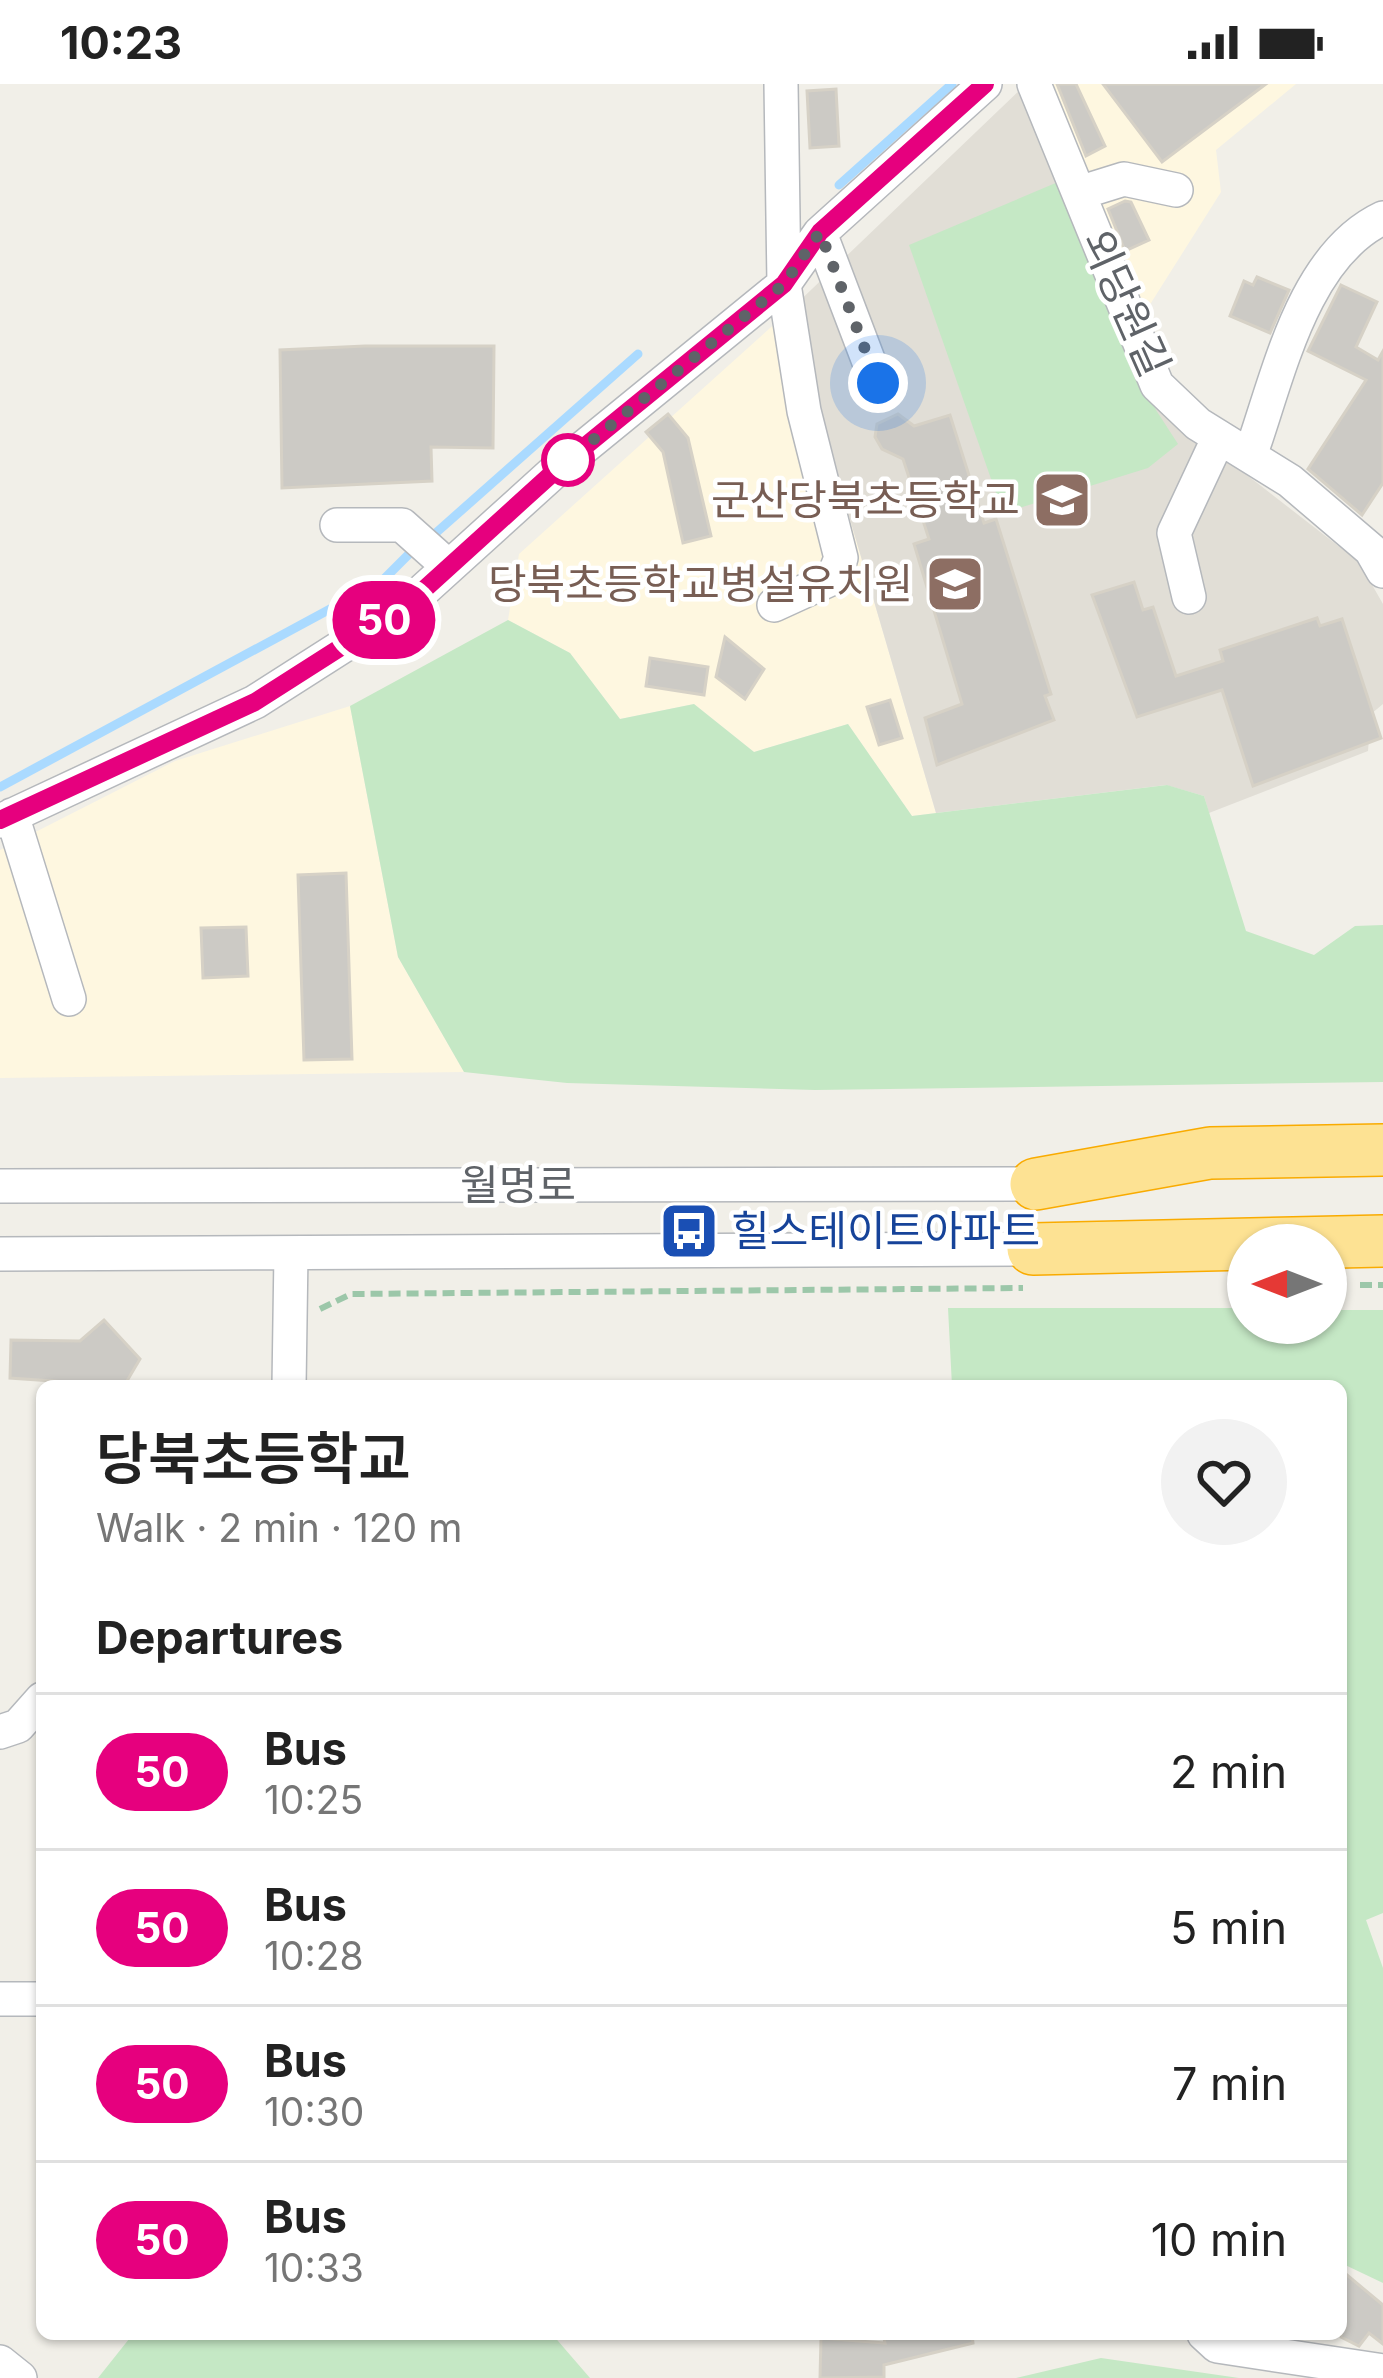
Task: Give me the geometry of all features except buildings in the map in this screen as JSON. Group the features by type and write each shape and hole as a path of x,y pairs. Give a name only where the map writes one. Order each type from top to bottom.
{"highway":[{"path":"1036,1184 1210,1153 1383,1150"},
{"path":"1036,1184 1383,1180"},
{"path":"1034,1269 1383,1240"},
{"path":"1347,1266 1383,1265"},
{"path":"1034,1269 1227,1267"}],"street":[{"path":"774,604 833,578 841,559 804,410 784,284 781,84"},
{"path":"69,999 6,818 255,702 407,605 431,551 556,470 784,284 820,232 985,84"},
{"name":"외당원길","path":"1034,84 1157,385 1219,437 1306,495 1371,550 1383,571"},
{"path":"1078,193 1124,179 1176,190"},
{"path":"1250,456 1303,310 1352,232 1383,218"},
{"path":"820,232 878,383"},
{"path":"1189,597 1174,533 1219,437"},
{"path":"337,525 402,525 431,551"},
{"name":"월명로","path":"0,1186 1036,1184"},
{"path":"289,1380 290,1253"},
{"name":"월명로","path":"0,1254 290,1253 1034,1269"},
{"path":"0,1732 18,1726 36,1706"},
{"path":"0,1999 36,2000"},
{"path":"1210,2340 1216,2346 1383,2371"},
{"path":"0,2362 20,2378"}],"path":[{"path":"290,1324 351,1294 1034,1269"}],"shaded area":[{"path":"1044,84 1296,84 1216,150 1221,192 1144,314"},
{"name":"군산당북초등학교","path":"1023,87 1199,438 1359,562 1383,604 1383,704 1371,714 1368,751 1209,813 1204,796 1166,785 936,813 789,311"},
{"path":"789,311 936,813 912,816 848,724 754,752 694,704 620,719 570,653 508,620 519,554"},
{"path":"350,706 398,957 464,1072 0,1078 0,850 175,761"}],"green space":[{"path":"1058,182 1156,410 1178,444 1148,468 1003,513 909,245"},
{"path":"508,620 570,653 620,719 694,704 754,752 848,724 912,816 1167,785 1204,796 1246,931 1314,955 1355,926 1383,925 1383,1082 815,1090 567,1083 464,1072 398,957 350,706"},
{"path":"948,1308 1227,1308 1227,1344 1347,1344 1347,1310 1383,1310 1383,1913 1366,1920 1383,1968 1383,2283 1347,2266 1347,1380 952,1380"},
{"path":"128,2340 557,2340 590,2378 98,2378"},
{"path":"1101,2358 1239,2378 1016,2378"}],"waterway":[{"path":"839,185 952,84"},
{"path":"429,539 638,354"},
{"path":"0,787 382,581 415,548"}],"bus line":[{"name":"50","path":"0,820 255,702 407,605 556,470 784,284 820,232 985,84"}],"place":[{"name":"군산당북초등학교","path":"1062,500"},
{"name":"당북초등학교병설유치원","path":"955,584"},
{"name":"힐스테이트아파트","path":"689,1231"}],"route":[{"path":"568,460 556,470 784,284 820,232 878,383"}]}
